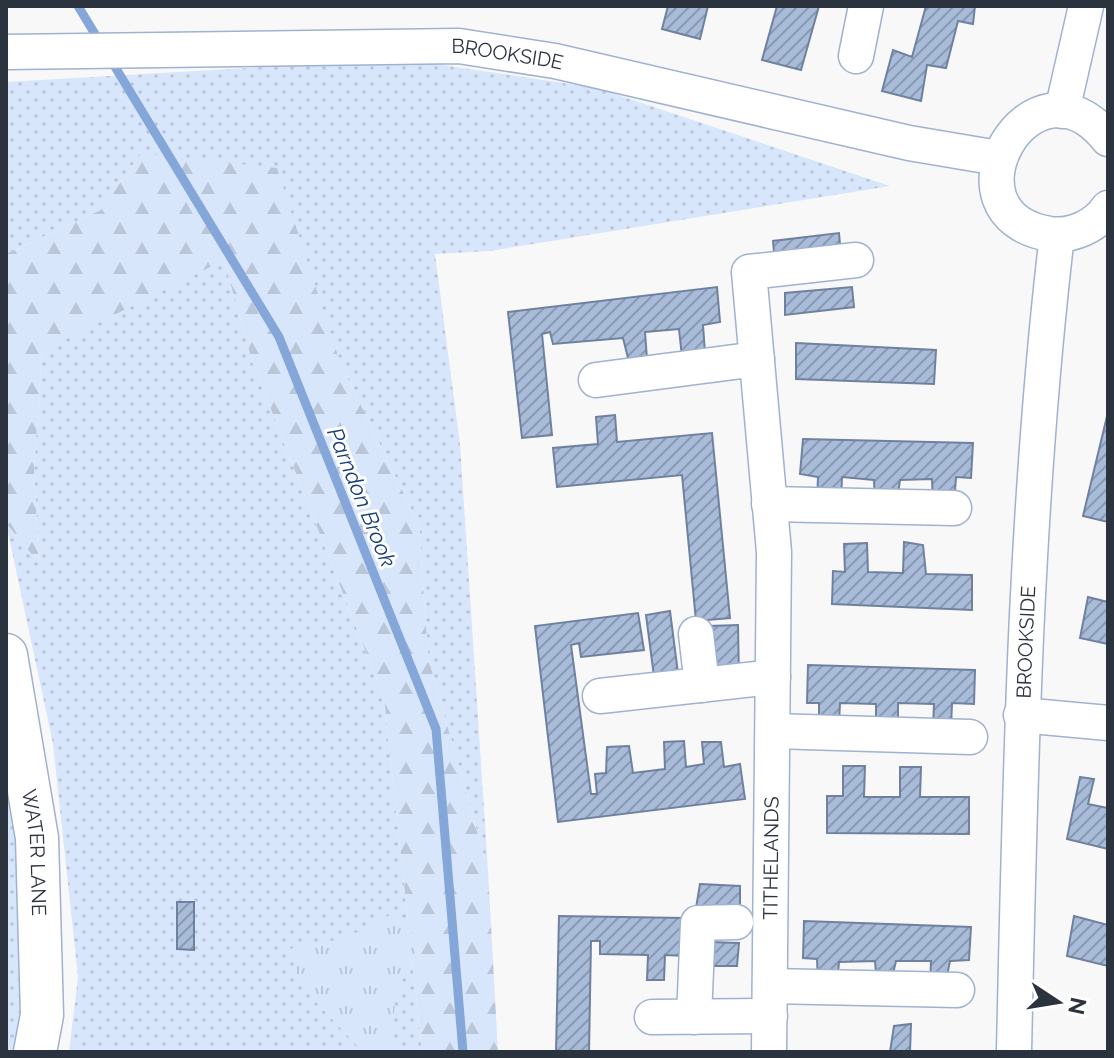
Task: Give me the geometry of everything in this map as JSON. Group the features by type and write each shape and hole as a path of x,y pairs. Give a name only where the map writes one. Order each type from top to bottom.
{"main road":[{"name":"WATER LANE","path":"6,655 37,838 42,1015 35,1052"}],"street":[{"path":"856,56 866,6"},
{"path":"1062,111 1086,6"},
{"name":"BROOKSIDE","path":"6,52 459,46 555,61 909,143 998,158"},
{"path":"1108,139 1099,127 1082,116 1062,111 1041,114 1021,123 1007,138 998,158 999,194 1009,211 1022,224 1057,235 1090,226 1108,208"},
{"name":"BROOKSIDE","path":"1014,1052 1021,715 1046,328 1057,235"},
{"name":"TITHELANDS","path":"769,1052 774,552 749,272 856,260"},
{"path":"596,380 757,359"},
{"path":"769,504 954,508"},
{"path":"696,634 702,685"},
{"path":"600,696 773,677"},
{"path":"1021,715 1108,723"},
{"path":"773,731 970,737"},
{"path":"694,1017 698,923 736,922"},
{"path":"652,1017 694,1017 770,1001 957,990"}],"green space":[{"path":"402,59 597,88 890,186 490,251 435,254 460,444 488,870 428,657 419,525 340,362 141,154 101,210 6,254 6,82"},
{"path":"141,153 277,168 340,362 419,525 428,657 488,870 498,1052 422,1052 384,698 252,361 224,260 42,351 34,471 39,563 6,523 6,254 101,210"},
{"path":"224,259 252,361 384,698 422,1052 69,1052 78,977 53,744 6,523 39,562 34,471 42,350"},
{"path":"6,719 21,790 24,1052 6,1052"},
{"path":"392,914 411,927 415,951 396,995 390,1045 382,1052 363,1052 297,982 293,951 289,950 303,943 342,940"}],"building":[{"path":"668,6 708,6 700,39 662,29"},
{"path":"777,6 819,6 801,70 762,60"},
{"path":"926,6 975,6 973,24 958,21 946,68 927,65 921,101 882,91 893,50 912,57"},
{"path":"839,233 841,255 775,263 773,241"},
{"path":"717,287 720,322 703,325 705,353 682,357 679,329 645,332 647,359 629,362 623,338 553,344 550,332 542,334 552,435 522,438 508,312"},
{"path":"852,287 854,307 785,315 785,293"},
{"path":"796,343 936,350 934,384 796,379"},
{"path":"1108,412 1108,522 1083,516"},
{"path":"615,415 617,442 712,433 730,618 696,621 682,475 557,487 553,448 598,444 596,417"},
{"path":"803,439 973,443 971,478 956,477 954,505 933,504 932,479 900,480 897,501 875,503 874,480 842,477 841,502 817,502 818,477 800,474"},
{"path":"904,542 923,545 926,574 972,575 972,610 832,604 833,571 845,572 844,544 867,543 868,572 903,573"},
{"path":"1088,597 1108,602 1108,644 1080,638"},
{"path":"670,611 680,689 656,692 646,615"},
{"path":"638,613 644,650 581,657 579,643 571,645 591,794 597,794 595,774 606,773 607,747 629,746 633,773 665,769 664,742 684,741 686,767 704,764 702,742 721,742 724,767 740,764 745,799 558,822 535,626"},
{"path":"738,625 739,678 717,682 709,626"},
{"path":"808,665 975,670 974,704 952,703 951,729 933,728 934,704 898,703 898,727 876,726 876,704 840,703 839,725 819,725 819,703 807,703"},
{"path":"843,766 865,766 864,797 900,797 900,767 921,767 920,797 969,797 969,834 827,833 827,796 843,796"},
{"path":"1080,777 1094,779 1088,804 1108,808 1108,849 1067,839"},
{"path":"700,884 740,886 740,909 696,908"},
{"path":"177,902 194,902 194,950 177,949"},
{"path":"559,916 685,918 685,956 665,955 664,980 647,980 648,955 600,954 600,941 591,941 589,1052 556,1052"},
{"path":"1074,916 1108,925 1108,966 1067,956"},
{"path":"804,921 971,927 969,960 950,961 945,985 930,984 931,961 896,961 891,982 877,984 875,961 839,962 837,985 818,983 817,959 803,958"},
{"path":"709,942 739,943 737,966 708,966"},
{"path":"911,1024 910,1052 890,1052 894,1026"}],"waterway":[{"name":"Parndon Brook","path":"78,6 101,44"},
{"name":"Parndon Brook","path":"109,57 279,337 436,729 463,1052"}]}
